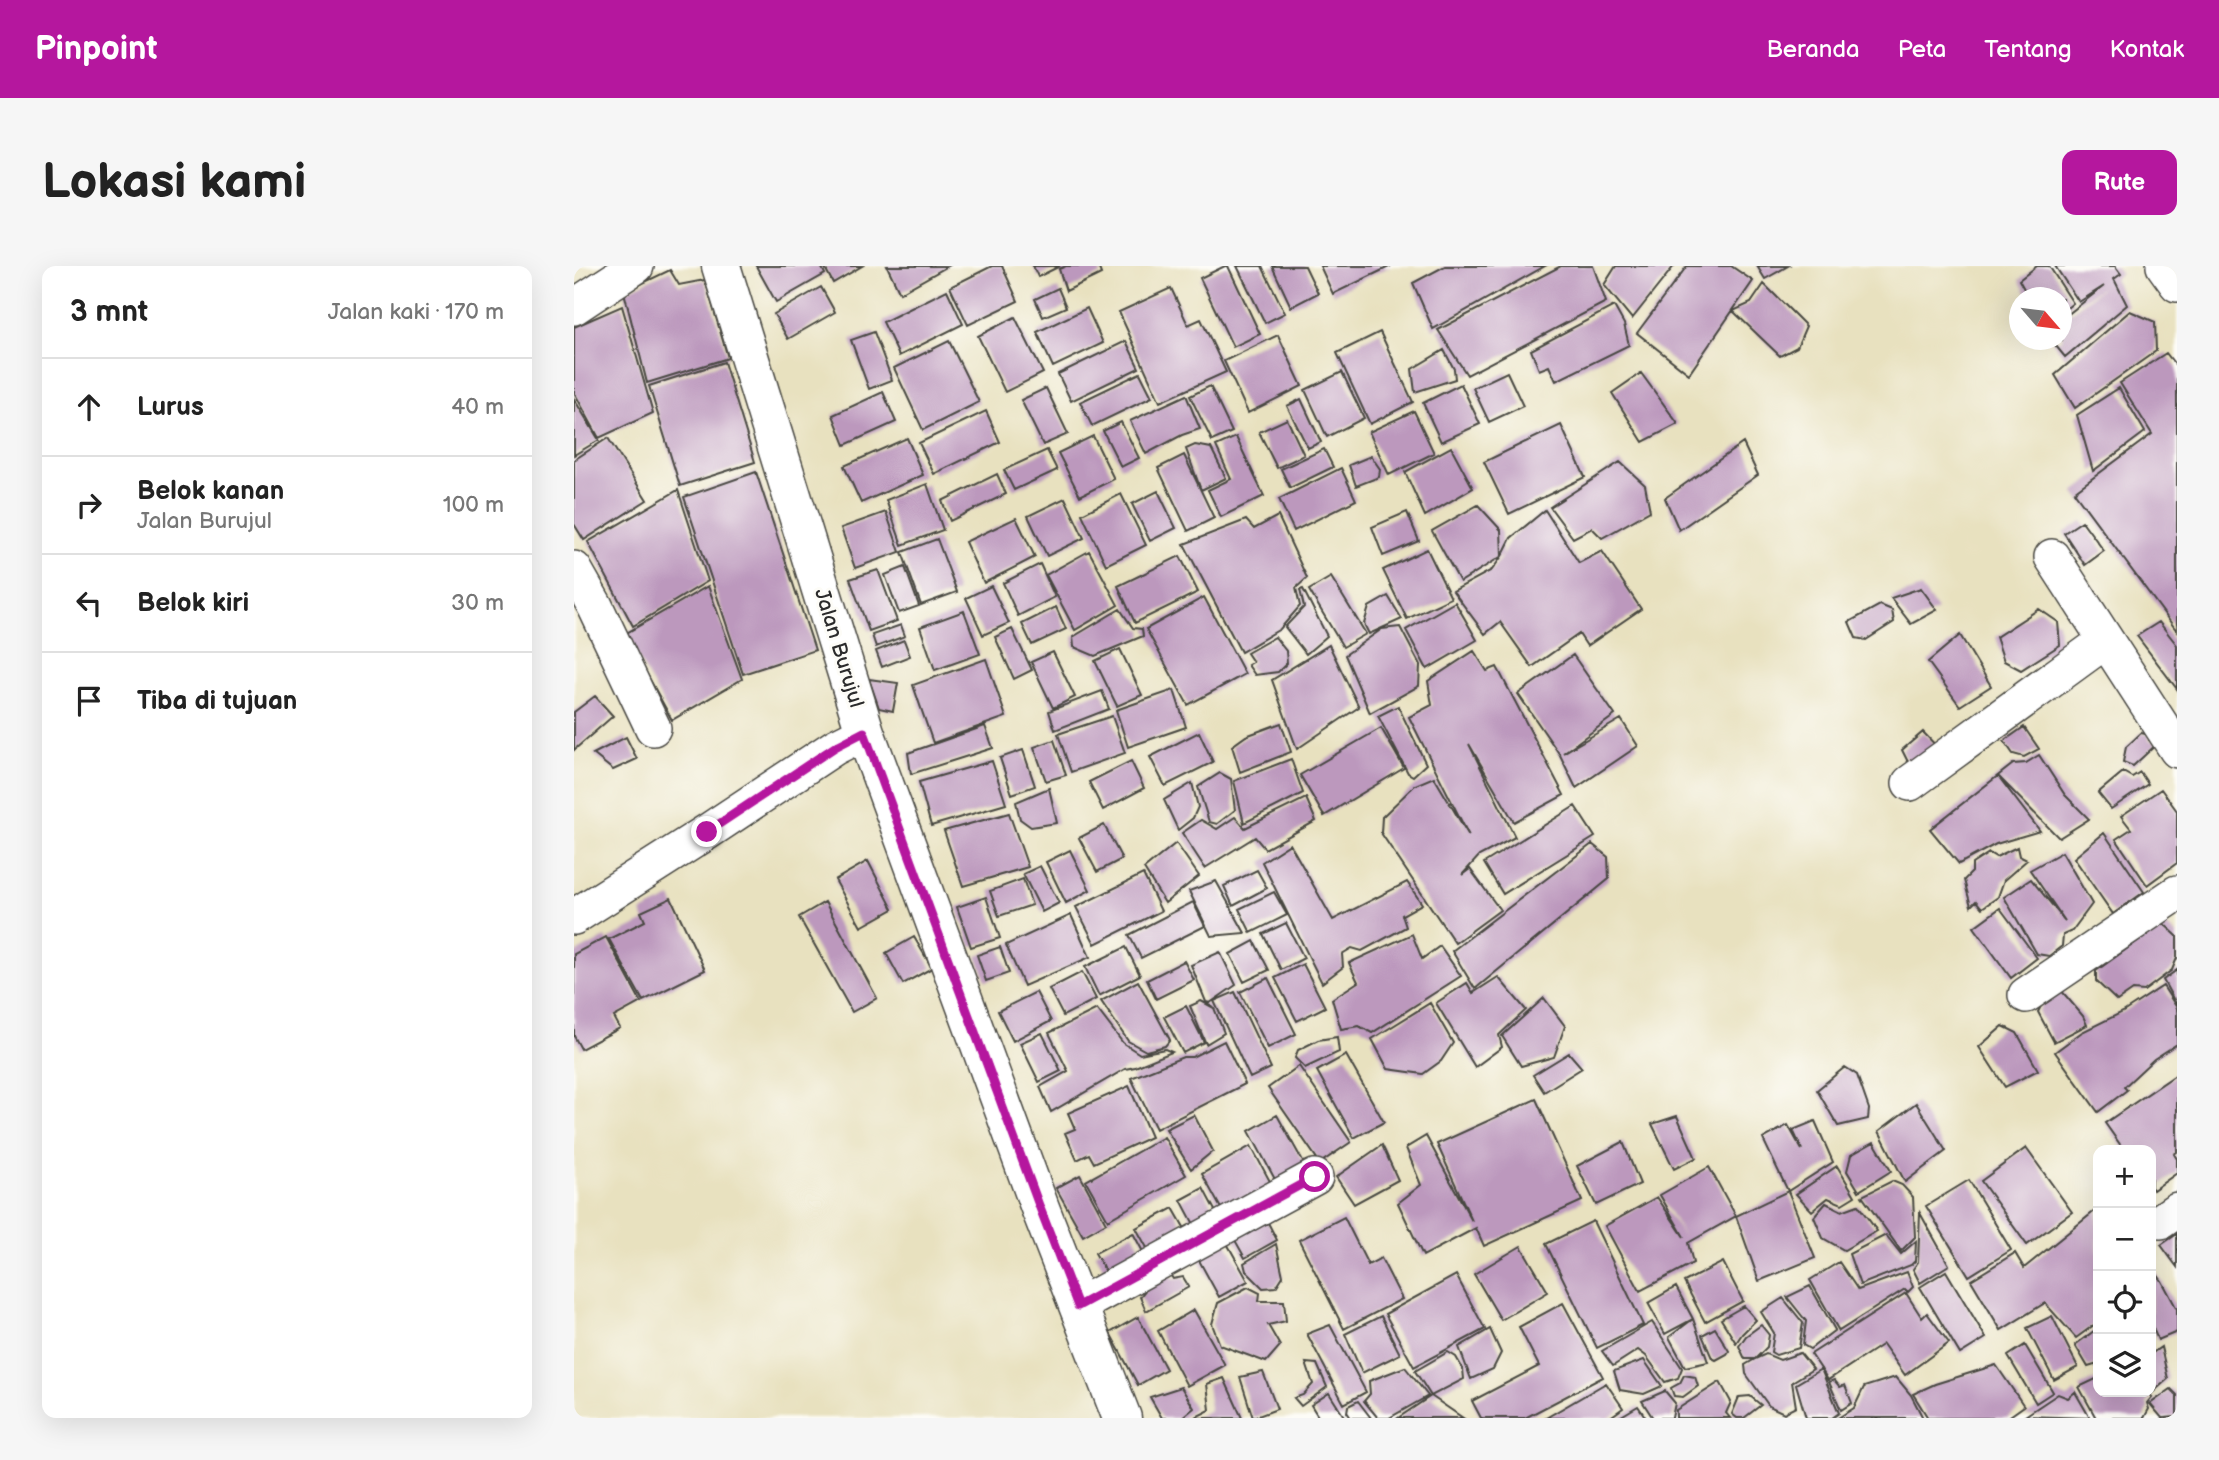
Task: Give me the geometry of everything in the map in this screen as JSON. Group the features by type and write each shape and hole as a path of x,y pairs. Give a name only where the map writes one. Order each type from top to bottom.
{"street":[{"path":"574,307 636,266"},
{"name":"Jalan Burujul","path":"721,266 864,732 1035,1195 1122,1418"},
{"path":"2164,266 2177,284"},
{"path":"2052,557 2177,750"},
{"path":"574,569 585,613 653,728"},
{"path":"1910,783 2105,641"},
{"path":"574,917 835,747 864,732"},
{"path":"2026,995 2177,893"},
{"path":"1078,1306 1315,1177"}],"building":[{"path":"756,266 821,266 825,274 776,302"},
{"path":"824,266 862,266 833,283"},
{"path":"887,266 948,266 900,293"},
{"path":"992,266 1002,266 1018,301 968,325 950,287"},
{"path":"1033,266 1060,266 1038,277"},
{"path":"1066,266 1098,266 1101,274 1066,291 1059,269"},
{"path":"1228,266 1260,334 1233,347 1200,278"},
{"path":"1237,266 1262,266 1285,313 1265,323"},
{"path":"1272,266 1305,266 1318,293 1291,307"},
{"path":"1320,266 1391,266 1333,294"},
{"path":"1445,266 1545,266 1433,329 1413,283"},
{"path":"1561,266 1593,266 1606,302 1467,375 1438,330"},
{"path":"1616,266 1674,266 1632,319 1604,285"},
{"path":"1687,266 1731,266 1753,281 1689,374 1637,333"},
{"path":"1757,266 1788,266 1765,279"},
{"path":"2037,266 2049,266 2063,287 2023,287 2019,280"},
{"path":"2055,266 2115,266 2121,274 2114,279 2127,305 2065,357 2059,350 2072,350 2072,311 2104,286 2079,302 2072,287 2069,287"},
{"path":"670,270 679,285 705,280 728,358 647,383 624,292"},
{"path":"1764,284 1806,326 1797,347 1780,356 1733,311 1751,303"},
{"path":"821,287 835,312 788,339 774,314"},
{"path":"1058,288 1066,307 1043,317 1035,299"},
{"path":"1171,288 1188,325 1201,319 1226,372 1160,402 1119,312"},
{"path":"947,290 963,324 899,356 883,322"},
{"path":"622,306 653,413 599,438 574,392 574,327"},
{"path":"1614,306 1624,324 1629,345 1556,381 1549,366 1539,370 1531,350"},
{"path":"1087,308 1103,343 1053,367 1037,332"},
{"path":"2130,311 2155,322 2156,351 2075,408 2055,375"},
{"path":"1015,317 1043,373 1005,392 978,336"},
{"path":"874,332 892,380 869,389 851,340"},
{"path":"1380,332 1413,402 1370,424 1337,353"},
{"path":"1278,335 1302,386 1248,413 1224,361"},
{"path":"949,341 979,402 923,430 894,368"},
{"path":"1126,341 1139,368 1071,401 1058,374"},
{"path":"1444,350 1454,369 1455,379 1415,392 1412,369"},
{"path":"2166,353 2177,367 2177,631 2074,492 2152,434 2120,383"},
{"path":"724,362 755,462 680,486 649,386"},
{"path":"1342,372 1364,418 1327,437 1305,390"},
{"path":"1507,372 1523,406 1489,422 1473,388"},
{"path":"1140,373 1152,397 1092,426 1080,402"},
{"path":"1641,373 1678,424 1643,442 1612,393"},
{"path":"1461,384 1480,424 1441,442 1423,403"},
{"path":"1210,386 1232,432 1212,441 1190,396"},
{"path":"1046,388 1068,434 1043,445 1021,400"},
{"path":"2119,388 2145,432 2093,471 2077,415"},
{"path":"883,392 896,422 845,445 833,415"},
{"path":"1186,395 1200,429 1182,435 1146,454 1130,421"},
{"path":"574,399 599,440 574,455"},
{"path":"1301,399 1321,442 1308,448 1287,406"},
{"path":"986,411 1000,442 934,474 919,443"},
{"path":"1414,411 1434,453 1389,475 1369,432"},
{"path":"1287,419 1304,455 1277,468 1259,432"},
{"path":"1121,422 1139,458 1121,467 1103,431"},
{"path":"1561,425 1585,477 1509,514 1484,462"},
{"path":"1093,436 1114,479 1080,496 1058,453"},
{"path":"1236,437 1264,496 1221,517 1208,490 1231,479 1216,446"},
{"path":"608,438 647,500 584,540 574,524 574,460"},
{"path":"907,438 923,475 861,503 844,466"},
{"path":"1743,443 1758,475 1679,530 1665,498"},
{"path":"1195,445 1211,448 1226,478 1201,490 1186,449"},
{"path":"1451,447 1473,488 1425,516 1405,472"},
{"path":"1324,449 1333,467 1290,488 1281,469"},
{"path":"1047,450 1057,470 1014,490 1004,470"},
{"path":"1184,455 1214,518 1188,531 1158,468"},
{"path":"1371,456 1380,469 1379,477 1356,486 1349,465"},
{"path":"1620,462 1645,485 1650,511 1602,538 1592,528 1573,538 1550,507"},
{"path":"1341,468 1356,500 1294,531 1279,499"},
{"path":"756,472 815,650 743,674 684,497"},
{"path":"997,474 1006,494 950,521 942,501"},
{"path":"927,484 943,530 902,545 886,500"},
{"path":"678,490 708,581 633,626 588,542"},
{"path":"1158,491 1176,528 1150,541 1132,504"},
{"path":"1121,494 1146,545 1106,565 1082,514"},
{"path":"1065,498 1084,538 1047,556 1028,516"},
{"path":"1478,505 1501,530 1502,556 1460,582 1432,531"},
{"path":"1545,510 1579,563 1602,551 1641,609 1587,646 1579,634 1532,667 1500,622 1485,634 1453,591 1492,570 1511,538"},
{"path":"886,512 900,552 855,568 841,528"},
{"path":"1407,512 1419,541 1383,556 1372,527"},
{"path":"1278,516 1307,578 1296,588 1300,606 1280,629 1241,652 1184,544 1246,520 1254,529"},
{"path":"1016,518 1035,557 984,583 965,542"},
{"path":"2082,521 2104,551 2085,565 2064,533"},
{"path":"937,539 957,592 921,605 902,552"},
{"path":"1427,549 1451,598 1407,619 1383,570"},
{"path":"1089,551 1118,605 1075,630 1046,575"},
{"path":"1180,556 1198,592 1135,623 1118,586"},
{"path":"1040,564 1055,597 1018,616 1003,583"},
{"path":"905,567 919,606 899,613 885,575"},
{"path":"878,570 897,621 869,631 850,579"},
{"path":"1331,577 1366,634 1343,647 1309,590"},
{"path":"708,586 742,679 672,720 625,634"},
{"path":"991,586 1009,623 983,635 966,598"},
{"path":"1921,588 1937,610 1911,624 1891,598"},
{"path":"1303,589 1327,636 1306,654 1285,627 1304,607 1300,590"},
{"path":"1388,596 1402,619 1369,634 1364,624 1369,607"},
{"path":"1204,597 1245,674 1188,705 1146,629"},
{"path":"1455,602 1477,640 1427,669 1406,630"},
{"path":"1880,605 1892,610 1894,622 1866,640 1856,638 1849,622"},
{"path":"1056,607 1066,629 1032,645 1022,624"},
{"path":"1120,609 1133,628 1142,629 1143,636 1095,656 1074,647 1073,637"},
{"path":"2039,609 2058,622 2060,645 2021,670 2004,661 1996,637"},
{"path":"964,611 980,654 935,670 920,627"},
{"path":"2159,622 2177,645 2177,689 2137,636"},
{"path":"901,625 905,636 876,647 872,635"},
{"path":"1400,627 1420,665 1419,686 1370,713 1345,655 1382,629"},
{"path":"1012,629 1032,670 1014,679 995,637"},
{"path":"1960,635 1991,686 1960,706 1928,662"},
{"path":"1275,637 1286,651 1287,663 1278,672 1255,675 1248,665 1253,662 1247,653"},
{"path":"904,640 910,656 882,667 876,651"},
{"path":"1329,645 1359,707 1297,749 1272,680"},
{"path":"1120,649 1142,695 1117,706 1095,661"},
{"path":"1474,651 1487,671 1497,667 1564,795 1514,822 1469,744 1515,837 1479,856 1462,875 1470,869 1500,910 1455,943 1381,833 1382,817 1415,785 1434,777 1469,836 1409,717 1432,705 1428,681"},
{"path":"1053,652 1075,697 1053,708 1031,662"},
{"path":"1573,655 1615,715 1563,753 1621,719 1638,746 1576,788 1560,755 1518,694"},
{"path":"986,659 1006,717 933,743 913,685"},
{"path":"869,679 898,683 893,711 879,708"},
{"path":"1174,690 1186,727 1128,747 1116,710"},
{"path":"1102,691 1109,709 1055,730 1049,711"},
{"path":"595,696 613,716 574,750 574,712"},
{"path":"1398,706 1426,764 1413,776 1408,773 1378,716"},
{"path":"1112,716 1125,753 1071,772 1058,734"},
{"path":"1281,723 1291,752 1240,772 1232,746 1246,736"},
{"path":"985,726 993,748 911,774 908,753"},
{"path":"2024,727 2039,749 2024,757 2013,754 2004,741"},
{"path":"1381,728 1404,768 1324,816 1300,775"},
{"path":"1199,732 1213,762 1165,786 1150,757"},
{"path":"1923,732 1942,752 1912,770 1902,750"},
{"path":"2141,733 2150,735 2149,740 2158,743 2133,766 2123,762 2126,747"},
{"path":"626,737 637,759 613,770 593,754"},
{"path":"1054,740 1066,775 1046,781 1034,747"},
{"path":"1023,750 1035,786 1012,794 1000,758"},
{"path":"2039,755 2065,795 2089,819 2059,838 1998,776 2040,831 1996,844 1959,864 1930,829 2013,764 2026,763"},
{"path":"1291,759 1303,793 1244,823 1234,781"},
{"path":"992,761 1006,804 931,826 919,782"},
{"path":"1131,761 1144,788 1103,810 1089,782"},
{"path":"2123,772 2132,777 2140,772 2148,784 2111,809 2098,793"},
{"path":"1220,773 1231,779 1235,810 1217,824 1209,822 1198,787"},
{"path":"1192,783 1198,807 1193,818 1178,830 1164,800"},
{"path":"1049,788 1057,823 1031,827 1020,819 1016,802"},
{"path":"2161,789 2177,811 2177,863 2147,885 2116,839 2131,829 2121,816"},
{"path":"1306,798 1316,821 1265,849 1255,837 1205,868 1182,833 1201,820 1217,829 1235,817 1245,828"},
{"path":"1575,806 1595,837 1503,894 1484,863"},
{"path":"1009,813 1028,867 963,886 944,831"},
{"path":"1104,825 1122,859 1097,872 1079,838"},
{"path":"2104,833 2144,892 2113,914 2074,858"},
{"path":"1176,843 1199,876 1165,903 1144,869"},
{"path":"1290,844 1333,920 1407,882 1422,904 1402,915 1406,927 1362,951 1352,948 1342,954 1343,967 1322,983 1262,862"},
{"path":"1592,844 1608,857 1609,879 1475,989 1452,951"},
{"path":"2017,847 2019,856 2027,860 2004,880 1998,897 1982,908 1976,901 1971,906 1964,880 1972,872 1972,864 1989,853 1996,857"},
{"path":"1070,850 1090,890 1066,903 1046,862"},
{"path":"2062,852 2092,904 2072,931 2063,935 2062,946 2049,956 2037,954 2004,897 2031,879 2065,921 2030,870"},
{"path":"868,861 893,909 861,927 835,880"},
{"path":"1040,866 1059,903 1042,912 1023,874"},
{"path":"1257,870 1267,888 1233,906 1224,886"},
{"path":"1143,874 1161,911 1095,944 1076,907"},
{"path":"1023,879 1032,905 999,916 990,891"},
{"path":"1216,881 1245,933 1211,936 1189,891"},
{"path":"1274,892 1287,915 1251,933 1239,909"},
{"path":"986,897 1000,938 971,947 957,907"},
{"path":"671,898 705,970 643,1001 609,939 645,921 641,912"},
{"path":"825,902 877,998 852,1012 799,917"},
{"path":"1193,902 1205,926 1141,958 1129,935"},
{"path":"2000,908 2037,958 2011,978 1974,927"},
{"path":"1071,915 1090,957 1024,986 1006,945"},
{"path":"1286,923 1304,958 1281,970 1263,934"},
{"path":"2163,923 2177,936 2177,958 2172,970 2144,991 2133,990 2117,1001 2096,981 2096,971"},
{"path":"1412,934 1422,959 1440,946 1461,976 1372,1033 1359,1026 1341,1029 1332,999 1358,982 1349,963"},
{"path":"606,937 641,1002 614,1017 620,1028 581,1049 574,1036 574,954"},
{"path":"914,937 932,968 903,984 886,953"},
{"path":"1254,941 1269,970 1244,982 1230,954"},
{"path":"1000,947 1009,973 986,981 977,955"},
{"path":"1126,947 1140,975 1099,996 1085,967"},
{"path":"1220,952 1236,985 1210,1003 1206,1002 1191,965"},
{"path":"1184,961 1194,980 1156,999 1147,980"},
{"path":"1303,964 1325,1007 1297,1021 1275,978"},
{"path":"2177,970 2177,1006 2163,980"},
{"path":"1082,972 1096,999 1063,1016 1049,989"},
{"path":"1498,977 1526,1010 1499,1035 1502,1047 1475,1067 1436,1003 1467,983 1473,993"},
{"path":"1268,978 1296,1034 1268,1048 1240,992"},
{"path":"1138,981 1170,1040 1165,1046 1146,1051 1128,1041 1101,1001"},
{"path":"2163,986 2177,1008 2177,1044 2154,1059 2124,1087 2127,1090 2098,1112 2055,1052 2082,1032 2123,1012"},
{"path":"2060,989 2083,1016 2087,1025 2054,1042 2038,1012 2044,1000"},
{"path":"1036,992 1051,1021 1013,1041 998,1011"},
{"path":"1235,992 1271,1068 1250,1078 1214,1001"},
{"path":"1544,998 1565,1026 1554,1057 1521,1066 1502,1036"},
{"path":"1201,1001 1214,1008 1224,1033 1206,1044 1190,1006"},
{"path":"1430,1003 1453,1043 1441,1061 1423,1074 1388,1069 1372,1039"},
{"path":"1186,1006 1204,1042 1183,1053 1164,1017"},
{"path":"1097,1009 1123,1043 1140,1054 1165,1049 1172,1052 1125,1069 1051,1112 1040,1087 1068,1071 1049,1033"},
{"path":"2003,1026 2017,1033 2038,1070 2005,1087 1979,1047"},
{"path":"1042,1033 1061,1071 1039,1082 1020,1043"},
{"path":"1337,1037 1339,1052 1305,1068 1295,1058 1298,1050 1318,1040"},
{"path":"1224,1041 1245,1084 1156,1129 1131,1078 1183,1057 1192,1057"},
{"path":"1569,1053 1582,1068 1544,1092 1533,1075"},
{"path":"1346,1055 1384,1122 1354,1138 1317,1071"},
{"path":"1299,1066 1351,1142 1320,1163 1268,1088"},
{"path":"1845,1067 1857,1075 1869,1109 1868,1119 1838,1126 1817,1090"},
{"path":"2177,1074 2177,1152 2174,1154 2177,1159 2177,1173 2156,1188 2156,1145 2120,1145 2105,1123"},
{"path":"1129,1086 1151,1137 1094,1163 1089,1154 1077,1160 1065,1133 1075,1129 1068,1113"},
{"path":"1536,1099 1582,1201 1484,1246 1476,1228 1423,1256 1398,1203 1421,1185 1406,1148 1426,1136 1472,1221 1437,1144"},
{"path":"1916,1103 1946,1151 1905,1182 1879,1131"},
{"path":"1194,1115 1213,1151 1191,1169 1166,1129"},
{"path":"1277,1115 1307,1169 1278,1185 1249,1131"},
{"path":"1677,1116 1696,1158 1674,1169 1652,1124"},
{"path":"1815,1121 1833,1162 1788,1191 1763,1139 1788,1125 1802,1150 1793,1130"},
{"path":"1164,1137 1186,1175 1108,1220 1086,1181"},
{"path":"1623,1142 1640,1184 1596,1205 1577,1166"},
{"path":"1874,1142 1891,1171 1859,1191 1847,1171 1851,1155"},
{"path":"1382,1145 1398,1180 1354,1204 1336,1177"},
{"path":"1251,1146 1273,1187 1224,1214 1202,1174"},
{"path":"2026,1148 2072,1212 2027,1245 1981,1181"},
{"path":"1837,1166 1855,1196 1842,1204 1828,1198 1812,1211 1796,1194"},
{"path":"1709,1167 1736,1216 1688,1243 1693,1263 1640,1291 1605,1226 1657,1197 1684,1237 1660,1195"},
{"path":"1080,1175 1106,1223 1083,1236 1056,1188"},
{"path":"1969,1180 2011,1250 1969,1276 1926,1206"},
{"path":"1892,1181 1902,1185 1913,1197 1915,1237 1901,1251 1862,1196"},
{"path":"1203,1188 1219,1218 1197,1230 1181,1200"},
{"path":"1788,1191 1815,1258 1759,1281 1736,1216"},
{"path":"1826,1203 1842,1211 1858,1205 1877,1231 1844,1250 1823,1238 1814,1217"},
{"path":"1173,1208 1189,1236 1152,1257 1136,1228"},
{"path":"2093,1212 2093,1326 2076,1338 2045,1303 2001,1330 1971,1280 2015,1253 2024,1268"},
{"path":"1920,1213 1949,1265 1920,1283 1913,1269 1918,1262"},
{"path":"1264,1215 1277,1240 1245,1258 1231,1233"},
{"path":"1344,1217 1368,1265 1381,1258 1402,1299 1344,1329 1299,1240"},
{"path":"1593,1221 1643,1325 1597,1348 1546,1244"},
{"path":"1133,1233 1149,1263 1112,1283 1095,1253"},
{"path":"2177,1234 2177,1267 2161,1245"},
{"path":"1886,1235 1901,1254 1916,1241 1915,1261 1860,1285 1849,1254"},
{"path":"1224,1238 1248,1281 1219,1297 1195,1253"},
{"path":"1276,1244 1283,1276 1276,1287 1263,1288 1246,1271 1244,1263"},
{"path":"1521,1246 1548,1292 1501,1320 1474,1274"},
{"path":"1723,1262 1743,1301 1705,1322 1684,1282"},
{"path":"1839,1262 1858,1290 1907,1272 1913,1287 1908,1292 1905,1289 1839,1331 1810,1280"},
{"path":"1164,1266 1173,1279 1183,1277 1189,1287 1146,1311 1140,1297"},
{"path":"1946,1271 1986,1338 1960,1354 1920,1287"},
{"path":"2156,1273 2177,1309 2177,1332 2158,1340"},
{"path":"1456,1275 1485,1329 1414,1367 1385,1314"},
{"path":"1810,1286 1835,1330 1810,1349 1803,1345 1806,1321 1787,1297"},
{"path":"1248,1287 1260,1293 1259,1301 1284,1301 1286,1321 1268,1325 1280,1346 1266,1362 1220,1345 1212,1324 1218,1303"},
{"path":"1676,1287 1693,1319 1665,1334 1648,1303"},
{"path":"1906,1293 1922,1318 1927,1313 1949,1343 1905,1375 1883,1344 1828,1380 1811,1354"},
{"path":"1783,1298 1803,1323 1799,1348 1776,1355 1771,1352 1774,1333 1761,1312"},
{"path":"1563,1303 1603,1377 1525,1418 1481,1418 1472,1401 1539,1366 1519,1327"},
{"path":"1744,1306 1756,1320 1736,1343 1721,1319"},
{"path":"1194,1310 1225,1365 1187,1386 1158,1331"},
{"path":"1381,1316 1400,1354 1362,1373 1345,1334"},
{"path":"2052,1316 2078,1367 2054,1380 2027,1328"},
{"path":"1138,1317 1166,1369 1138,1385 1110,1333"},
{"path":"1693,1319 1708,1362 1685,1367 1669,1337"},
{"path":"1652,1322 1682,1368 1678,1378 1665,1382 1646,1356 1638,1350 1613,1366 1602,1351"},
{"path":"1330,1325 1366,1392 1344,1404 1307,1334"},
{"path":"1761,1325 1769,1335 1767,1347 1755,1359 1745,1359 1739,1346 1746,1336"},
{"path":"1715,1328 1729,1351 1716,1360 1712,1358 1702,1335"},
{"path":"1490,1329 1501,1353 1493,1369 1471,1379 1459,1347"},
{"path":"2093,1332 2093,1366 2088,1367 2075,1345"},
{"path":"2025,1345 2053,1392 2036,1403 2008,1356"},
{"path":"2161,1347 2168,1379 2156,1390 2156,1350"},
{"path":"1448,1352 1456,1357 1463,1369 1464,1379 1431,1396 1415,1371"},
{"path":"1800,1353 1813,1369 1792,1382 1796,1407 1784,1413 1769,1406 1746,1374 1745,1365 1766,1354 1780,1360"},
{"path":"1644,1360 1662,1386 1644,1394 1620,1390 1614,1371"},
{"path":"1306,1363 1317,1364 1327,1387 1301,1406 1294,1398 1303,1395 1313,1384"},
{"path":"1996,1365 2024,1406 2007,1418 1928,1418 1913,1394 1935,1384"},
{"path":"1405,1367 1428,1396 1389,1418 1378,1418 1364,1401 1370,1394 1369,1381"},
{"path":"1821,1369 1839,1413 1832,1418 1806,1418 1796,1384"},
{"path":"1263,1372 1277,1409 1253,1418 1240,1377"},
{"path":"1684,1375 1695,1377 1698,1386 1683,1397 1674,1396 1671,1388 1680,1383"},
{"path":"1896,1377 1911,1395 1923,1418 1838,1418 1854,1408 1864,1387"},
{"path":"1224,1378 1242,1418 1194,1418 1210,1410 1207,1384"},
{"path":"1834,1380 1840,1387 1845,1385 1852,1403 1841,1410 1829,1382"},
{"path":"2093,1380 2093,1397 2152,1397 2147,1403 2149,1409 2144,1418 2096,1418 2079,1387"},
{"path":"1720,1382 1731,1402 1726,1413 1730,1418 1676,1418 1676,1410"},
{"path":"1606,1383 1623,1408 1609,1418 1546,1418"},
{"path":"1181,1387 1194,1408 1182,1418 1162,1418 1150,1397"},
{"path":"2171,1389 2177,1395 2177,1417 2162,1418 2150,1404"},
{"path":"1665,1391 1675,1403 1672,1418 1653,1418 1642,1401"},
{"path":"2075,1392 2090,1418 2025,1416 2058,1394 2068,1398"},
{"path":"1329,1393 1345,1418 1319,1418 1311,1405"},
{"path":"1431,1396 1463,1418 1398,1418"},
{"path":"1750,1396 1761,1405 1744,1418 1737,1418 1732,1414 1739,1397"},
{"path":"1358,1401 1371,1418 1351,1418 1347,1412 1348,1406"},
{"path":"1638,1406 1646,1418 1618,1418"}],"route":[{"path":"707,832 835,747 864,732 1078,1306 1315,1177"}]}
